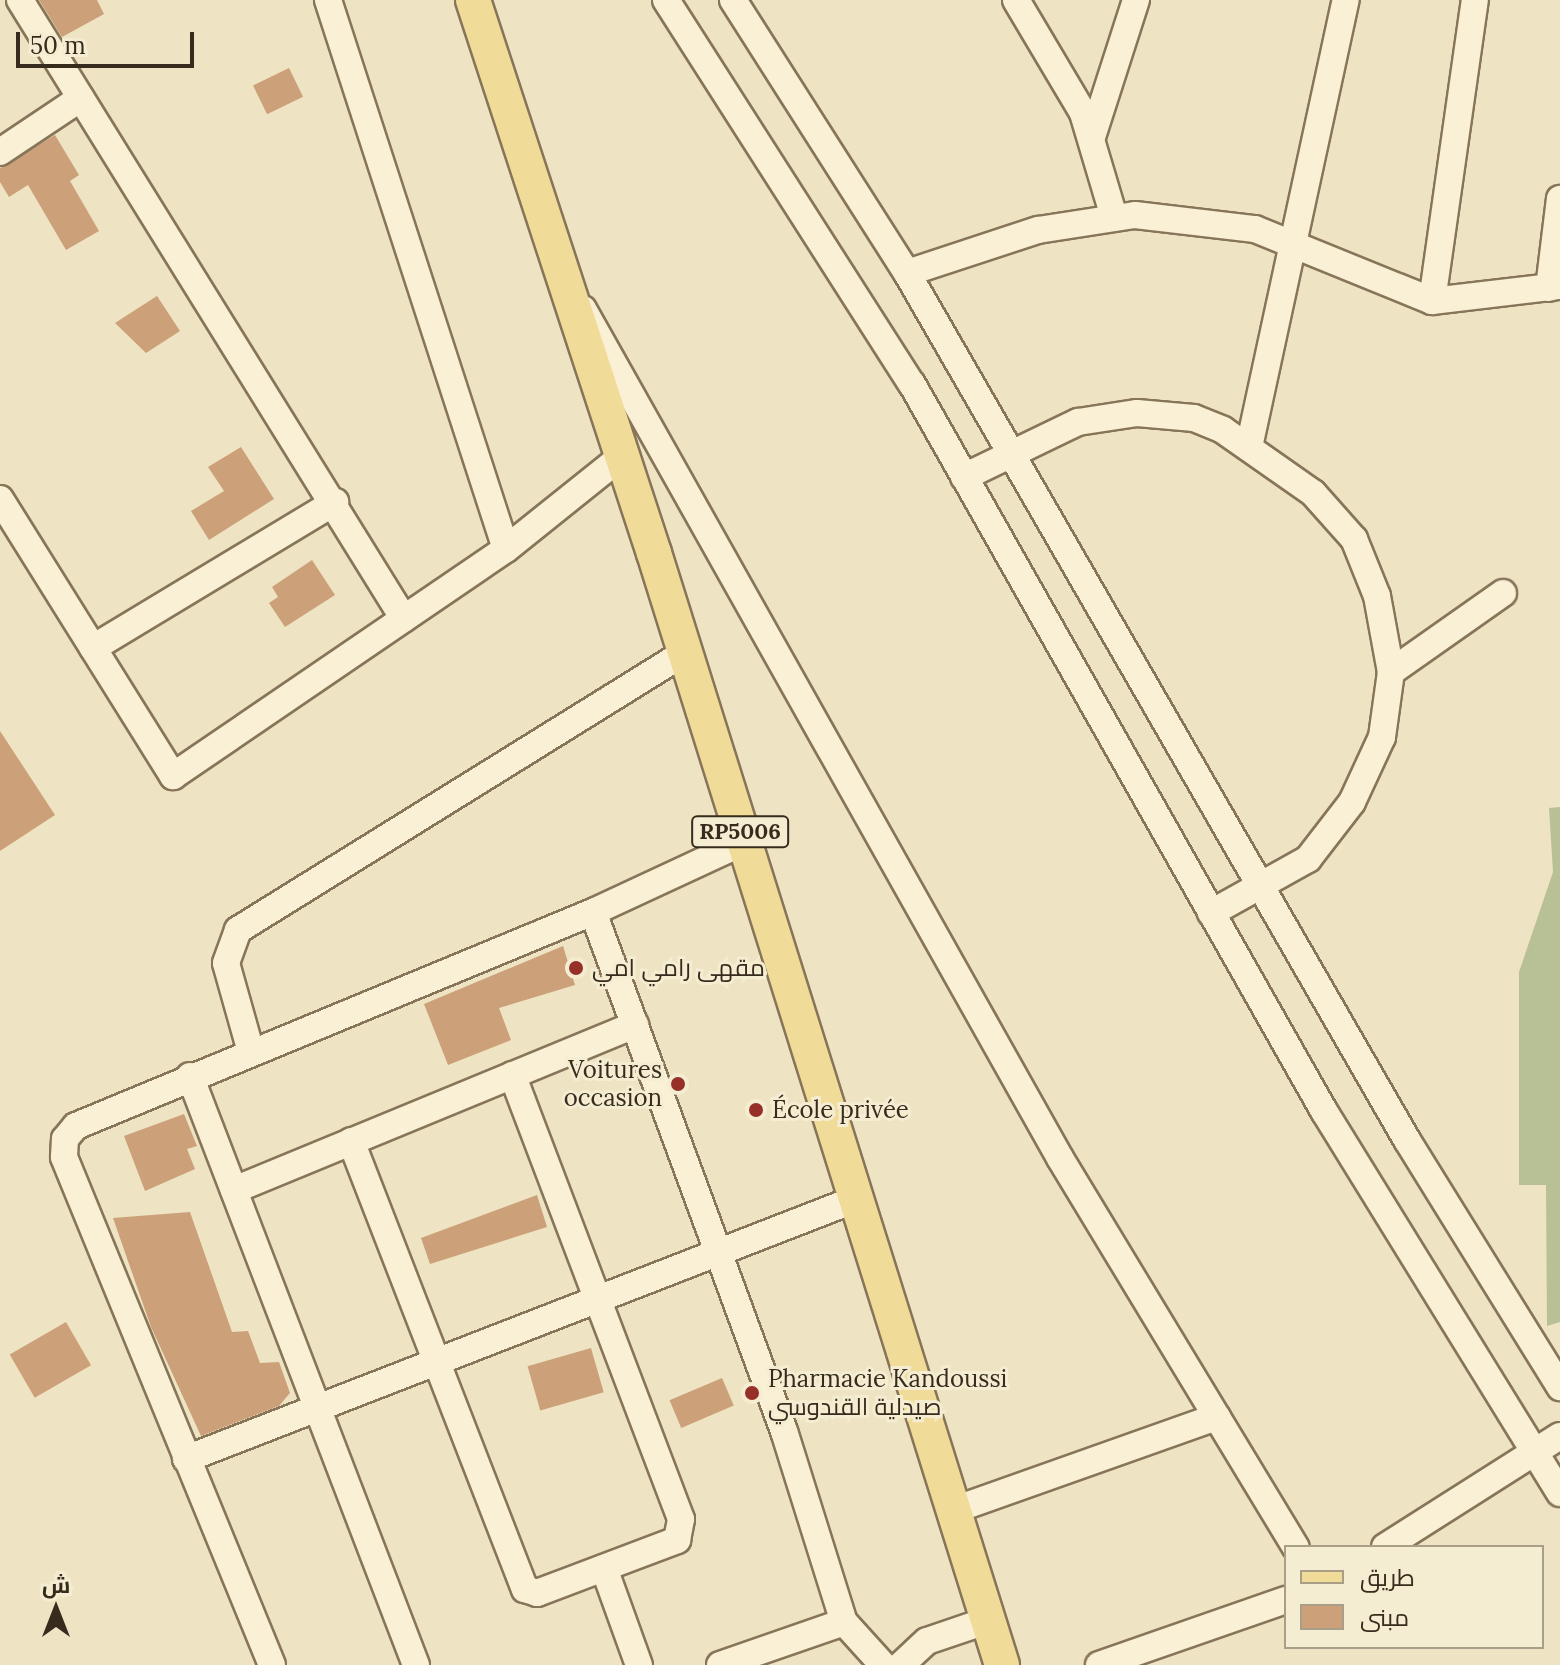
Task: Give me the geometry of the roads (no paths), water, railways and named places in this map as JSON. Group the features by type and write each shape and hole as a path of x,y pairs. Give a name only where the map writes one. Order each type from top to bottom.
{"main road":[{"name":"RP5006","path":"473,0 622,456 1002,1665"}],"street":[{"path":"0,7 11,0"},
{"path":"20,0 335,502 404,619"},
{"path":"328,0 506,549"},
{"path":"666,0 964,477 1211,913 1531,1453 1560,1493"},
{"path":"733,0 907,273 1262,886 1560,1387"},
{"path":"1016,0 1092,137 1114,217"},
{"path":"1092,137 1136,0"},
{"path":"1249,447 1346,0"},
{"path":"1432,301 1475,0"},
{"path":"0,152 81,98"},
{"path":"907,273 1038,230 1114,217 1186,218 1293,242 1432,301 1555,287 1560,199"},
{"path":"564,279 623,371 815,731 1044,1130 1295,1545"},
{"path":"964,477 1078,422 1137,413 1194,418 1249,447 1313,493 1354,539 1377,596 1391,672 1382,737 1352,802 1308,859 1211,913"},
{"path":"0,499 173,776 506,549 622,456"},
{"path":"93,648 335,502"},
{"path":"1391,672 1503,593"},
{"path":"251,1052 226,963 238,930 684,653"},
{"path":"272,1665 186,1459 63,1147 76,1126 190,1076 593,912 744,842"},
{"path":"593,912 719,1255 844,1622 883,1665"},
{"path":"234,1190 635,1025"},
{"path":"351,1141 525,1589 537,1593 677,1540 682,1527 512,1075"},
{"path":"190,1076 416,1665"},
{"path":"186,1459 320,1412 856,1199"},
{"path":"954,1510 1217,1417"},
{"path":"1388,1545 1560,1436"},
{"path":"604,1568 639,1665"},
{"path":"1099,1665 1284,1601"},
{"path":"901,1665 927,1641 989,1620"},
{"path":"720,1665 844,1622"}],"place":[{"name":"مقهى رامي امي","path":"576,968"},
{"name":"Voitures occasion","path":"678,1084"},
{"name":"École privée","path":"756,1110"},
{"name":"Pharmacie Kandoussi صيدلية القندوسي","path":"752,1393"}]}
